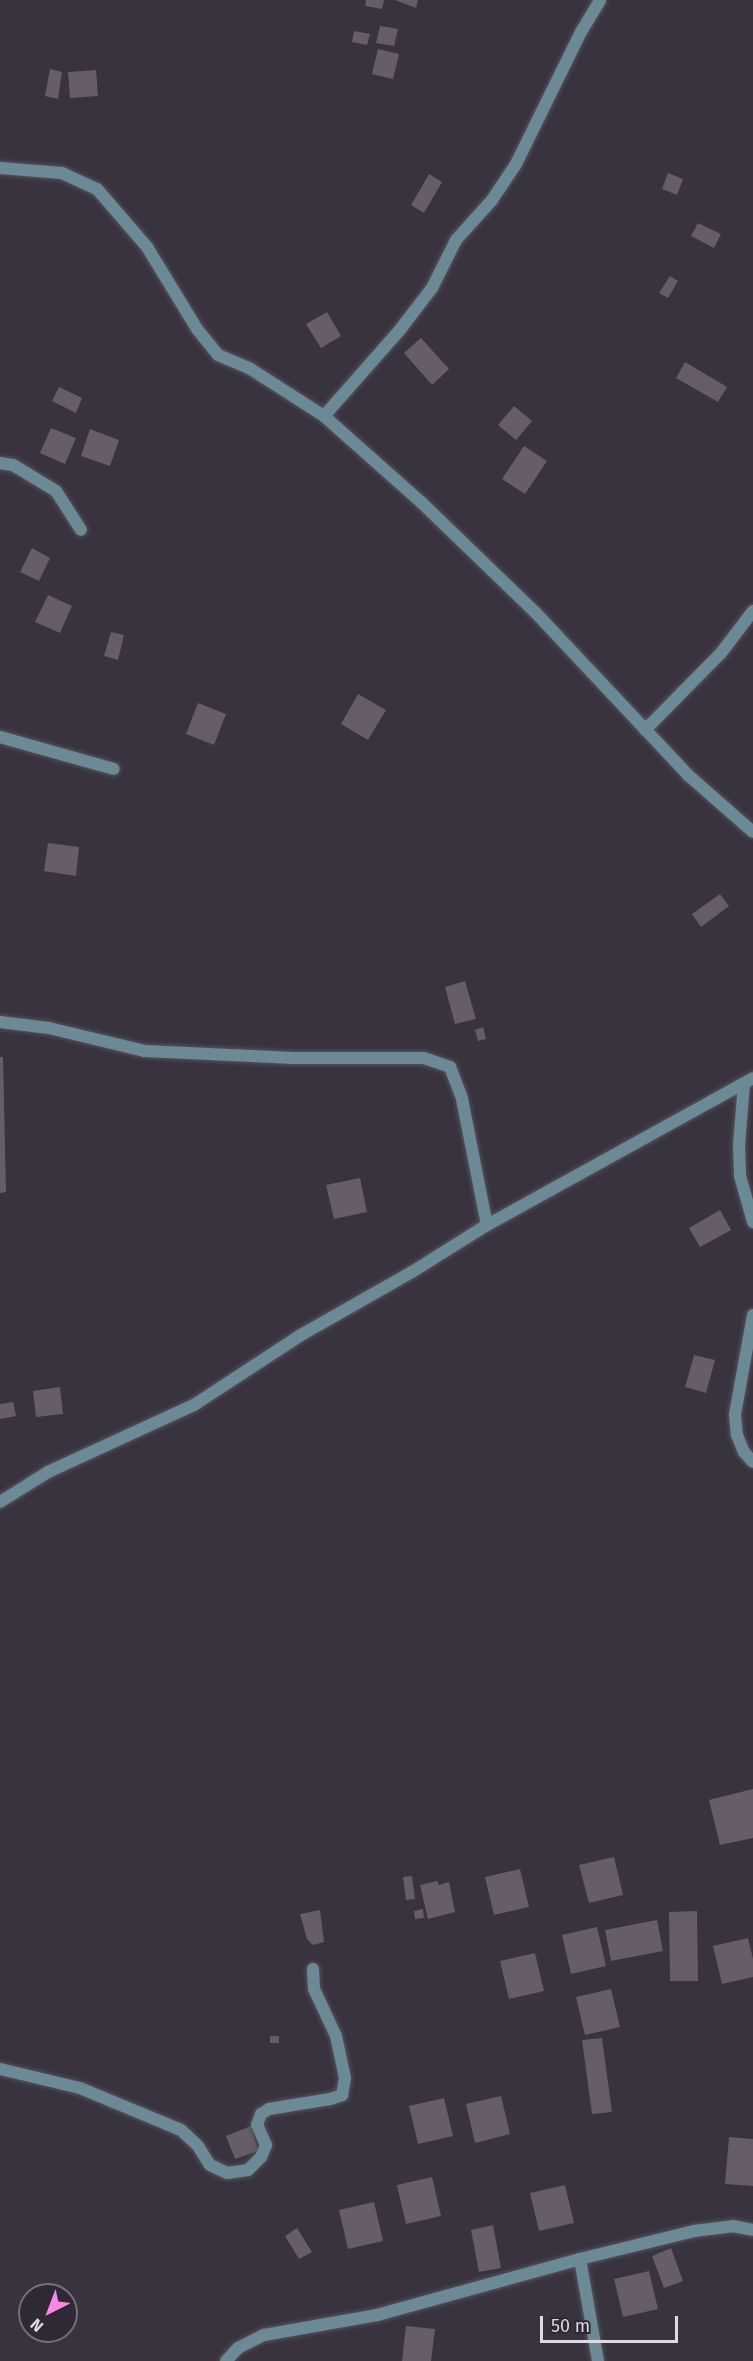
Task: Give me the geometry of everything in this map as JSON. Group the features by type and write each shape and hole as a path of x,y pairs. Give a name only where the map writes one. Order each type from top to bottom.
{"street":[{"path":"324,416 399,331 432,288 456,240 492,200 516,164 581,32 600,0"},
{"path":"0,168 62,173 97,189 147,248 197,329 218,355 249,368 324,416 478,555 688,775 753,832"},
{"path":"0,463 13,465 56,491 81,530"},
{"path":"645,730 721,653 753,610"},
{"path":"0,737 114,769"},
{"path":"0,1022 49,1028 145,1051 294,1058 424,1058 450,1067 462,1099 487,1225"},
{"path":"0,1502 48,1472 194,1405 301,1335 412,1272 487,1225 748,1081"},
{"path":"748,1081 739,1145 740,1176 753,1222"},
{"path":"753,1316 735,1414 737,1435 744,1452 753,1462"},
{"path":"0,2069 80,2088 182,2130 198,2146 210,2165 227,2173 248,2170 261,2157 266,2145 257,2125 261,2114 269,2109 342,2095 345,2078 336,2036 314,1989 313,1969"},
{"path":"226,2361 238,2348 264,2335 377,2315 580,2259 694,2231 733,2226 753,2230"},
{"path":"580,2259 598,2361"}],"building":[{"path":"366,0 384,0 382,9 365,6"},
{"path":"395,0 418,0 416,8"},
{"path":"380,26 398,29 394,46 376,43"},
{"path":"354,31 370,34 367,45 352,42"},
{"path":"378,49 399,54 393,79 372,74"},
{"path":"50,69 62,72 58,99 45,96"},
{"path":"96,70 98,96 70,98 68,72"},
{"path":"668,173 683,179 677,195 662,189"},
{"path":"429,174 442,182 424,213 411,205"},
{"path":"698,223 721,234 714,248 691,236"},
{"path":"670,276 678,281 668,298 659,293"},
{"path":"327,312 341,336 321,348 306,324"},
{"path":"421,338 449,369 432,385 404,353"},
{"path":"685,362 727,387 718,402 676,378"},
{"path":"59,387 82,398 76,413 52,401"},
{"path":"514,406 532,421 516,440 498,425"},
{"path":"51,428 76,438 65,464 40,453"},
{"path":"90,429 119,440 110,466 81,456"},
{"path":"524,446 547,461 525,494 502,479"},
{"path":"32,548 50,558 39,581 20,572"},
{"path":"48,595 72,606 60,633 35,622"},
{"path":"111,632 124,635 118,660 104,656"},
{"path":"358,694 386,710 368,740 341,724"},
{"path":"198,703 226,714 214,745 186,734"},
{"path":"48,843 79,847 76,876 44,871"},
{"path":"720,894 729,906 701,927 692,914"},
{"path":"465,981 476,1019 455,1024 445,987"},
{"path":"483,1027 486,1039 478,1041 475,1030"},
{"path":"0,1057 3,1057 6,1192 0,1193"},
{"path":"360,1178 367,1212 334,1219 326,1185"},
{"path":"720,1210 731,1230 700,1247 689,1228"},
{"path":"694,1355 715,1360 706,1393 685,1387"},
{"path":"60,1387 63,1414 36,1417 33,1391"},
{"path":"13,1402 16,1416 0,1419 0,1404"},
{"path":"753,1789 753,1838 720,1845 709,1800"},
{"path":"614,1857 623,1895 589,1903 579,1865"},
{"path":"520,1869 529,1907 494,1915 485,1877"},
{"path":"412,1876 415,1899 406,1900 403,1877"},
{"path":"437,1881 439,1885 449,1882 455,1912 428,1919 420,1885"},
{"path":"423,1909 424,1918 415,1919 414,1911"},
{"path":"320,1910 324,1942 313,1945 307,1939 300,1914"},
{"path":"697,1911 698,1981 670,1981 669,1912"},
{"path":"657,1920 663,1951 611,1961 605,1930"},
{"path":"597,1927 606,1966 571,1974 562,1935"},
{"path":"748,1938 753,1959 753,1977 722,1984 713,1946"},
{"path":"535,1953 544,1991 509,1999 500,1961"},
{"path":"611,1989 620,2027 585,2035 576,1997"},
{"path":"270,2036 279,2036 279,2043 270,2043"},
{"path":"602,2038 612,2112 592,2114 582,2040"},
{"path":"501,2096 510,2134 475,2143 466,2104"},
{"path":"444,2098 453,2136 418,2144 409,2106"},
{"path":"251,2126 258,2151 235,2159 226,2136"},
{"path":"729,2137 753,2139 753,2186 725,2184"},
{"path":"432,2177 441,2216 406,2224 397,2185"},
{"path":"565,2185 574,2223 539,2231 530,2193"},
{"path":"374,2202 383,2241 348,2249 339,2210"},
{"path":"493,2225 501,2268 479,2272 471,2230"},
{"path":"297,2228 312,2252 299,2259 285,2236"},
{"path":"671,2248 683,2281 664,2288 652,2256"},
{"path":"649,2271 658,2309 623,2317 614,2279"},
{"path":"406,2326 435,2329 431,2361 402,2361"}]}
